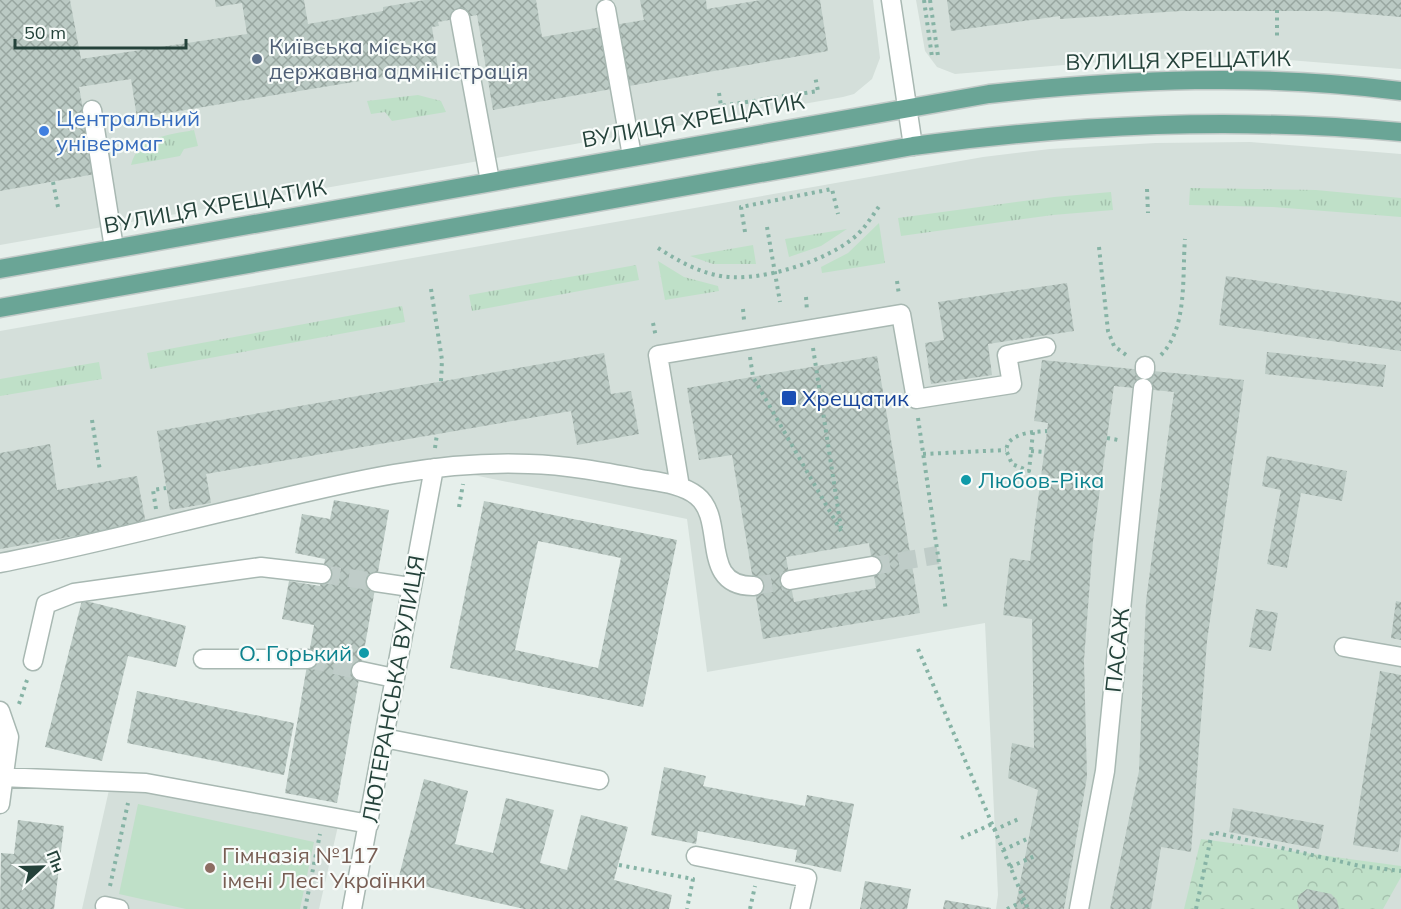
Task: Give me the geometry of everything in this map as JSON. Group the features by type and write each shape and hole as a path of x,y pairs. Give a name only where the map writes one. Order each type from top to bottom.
{"main road":[{"name":"ВУЛИЦЯ ХРЕЩАТИК","path":"0,269 907,106 1001,93 1148,81 1296,82 1401,91"},
{"path":"0,308 913,146 1024,132 1143,124 1264,124 1401,132"}],"street":[{"path":"891,0 913,146"},
{"path":"606,9 632,156"},
{"path":"460,18 490,181"},
{"path":"92,110 114,248"},
{"path":"680,487 658,355 901,314 916,399 1012,384 1008,355 1046,347"},
{"name":"ПАСАЖ","path":"1079,909 1105,771 1144,375"},
{"path":"0,563 434,460 571,467 680,487 698,496 707,509 717,557 726,577 741,586 754,586"},
{"name":"ЛЮТЕРАНСЬКА ВУЛИЦЯ","path":"352,909 434,460"},
{"path":"790,580 872,566"},
{"path":"33,661 46,604 75,593 261,567 322,574"},
{"path":"376,582 410,587"},
{"path":"1344,647 1401,657"},
{"path":"203,659 309,659"},
{"path":"360,671 394,678"},
{"path":"0,711 9,736 0,804"},
{"path":"384,738 599,780"},
{"path":"2,777 146,783 369,824"},
{"path":"696,856 807,878 800,909"}],"path":[{"path":"924,0 932,57"},
{"path":"930,0 938,56"},
{"path":"1277,10 1277,38"},
{"path":"719,93 722,106 818,91 816,76"},
{"path":"53,182 58,207"},
{"path":"745,232 741,207 832,189 838,214"},
{"path":"1147,189 1148,213"},
{"path":"658,248 684,265 718,276 775,272 813,261 841,246 858,234 880,205"},
{"path":"767,227 780,302"},
{"path":"1100,247 1107,331 1114,346 1144,375 1171,344 1178,326 1185,239"},
{"path":"431,289 442,360 441,381"},
{"path":"753,377 841,531 815,366"},
{"path":"916,399 946,611"},
{"path":"92,420 100,471"},
{"path":"1006,450 1013,437 1047,431"},
{"path":"1006,450 1012,464 1029,471 1033,432"},
{"path":"434,460 437,434"},
{"path":"923,454 1006,450"},
{"path":"1031,451 1044,452"},
{"path":"159,527 153,490 166,488"},
{"path":"918,649 1028,909"},
{"path":"9,736 33,661"},
{"path":"112,907 130,792"},
{"path":"994,830 1021,818"},
{"path":"961,838 992,824"},
{"path":"305,909 321,835 310,832"},
{"path":"1196,909 1212,832 1360,866 1401,871"},
{"path":"1003,850 1029,838"},
{"path":"1010,867 1037,855"},
{"path":"619,865 693,879 687,909"},
{"path":"1006,909 1024,901"}],"shaded area":[{"path":"0,0 873,0 880,58 872,79 854,94 843,97 0,245"},
{"path":"916,0 1401,0 1401,69 1276,59 1207,57 1112,61 955,74 937,67 925,51"},
{"path":"1250,142 1401,154 1401,909 996,909 998,895 985,623 707,672 687,519 454,471 343,489 0,569 0,331 983,157 1050,149 1156,143"},
{"name":"Гімназія №117 імені Лесі Українки","path":"136,786 338,826 319,909 82,909 109,790"}],"green space":[{"path":"418,95 441,101 446,112 392,121 385,112 371,114 367,101"},
{"path":"194,130 198,146 184,149 180,156 131,165 135,155 147,142"},
{"path":"1190,188 1316,190 1401,198 1401,217 1273,207 1189,205"},
{"path":"1111,192 1113,210 1053,215 901,236 898,218 1054,197"},
{"path":"879,223 885,263 822,273 821,267 848,253"},
{"path":"847,229 821,246 789,257 785,239"},
{"path":"753,245 756,264 713,264 690,256"},
{"path":"658,261 684,277 718,286 719,291 665,300"},
{"path":"636,265 639,280 472,311 469,295"},
{"path":"402,306 405,322 150,369 147,353"},
{"path":"99,362 102,379 0,396 0,379"},
{"name":"Гімназія №117 імені Лесі Українки","path":"138,804 314,842 300,909 186,909 119,894"},
{"path":"1201,839 1401,866 1401,877 1383,909 1184,909"}],"building":[{"path":"0,0 70,0 81,59 247,34 242,3 216,7 215,0 304,0 308,24 383,11 383,7 425,0 536,0 542,37 644,20 640,0 706,0 707,9 761,0 820,0 828,51 493,110 477,15 438,22 439,26 432,27 438,68 137,118 131,79 79,87 95,174 0,191"},
{"path":"947,0 1401,0 1401,17 1328,11 1181,11 1060,19 1060,16 951,31"},
{"path":"1226,276 1401,302 1401,351 1219,325"},
{"path":"1067,283 1074,331 988,344 992,375 931,384 925,343 944,340 938,302"},
{"path":"1267,352 1386,365 1383,387 1265,374"},
{"path":"604,353 611,394 631,391 639,434 577,445 571,411 206,474 211,503 170,510 157,431"},
{"path":"877,356 920,613 763,639 732,455 699,460 687,388","holes":["869,543 876,588 794,602 786,557"]},
{"path":"1042,360 1244,380 1207,641 1191,852 1161,847 1151,909 1110,909 1139,771 1146,601 1174,392 1114,386 1093,541 1084,660 1087,777 1064,909 1015,909 1038,790 1008,778 1012,743 1034,748 1032,619 1003,615 1010,558 1030,561 1048,423 1034,421"},
{"path":"50,444 57,490 137,476 146,524 0,549 0,453"},
{"path":"1267,456 1347,471 1342,501 1301,493 1287,568 1267,564 1281,490 1262,486"},
{"path":"334,500 389,510 337,803 285,793 314,625 282,619 289,581 320,586 325,559 295,553 302,514 330,519"},
{"path":"484,501 677,540 643,707 450,668","holes":["538,541 621,558 598,668 515,650"]},
{"path":"82,600 186,626 176,667 128,656 102,761 45,747"},
{"path":"1396,601 1401,602 1401,640 1391,638"},
{"path":"1256,609 1278,613 1271,651 1249,647"},
{"path":"1380,671 1401,675 1401,835 1398,852 1353,845"},
{"path":"137,691 294,723 284,775 127,743"},
{"path":"664,767 706,776 703,786 805,806 807,795 854,804 841,872 795,862 797,850 698,831 696,844 651,835"},
{"path":"424,779 468,791 455,844 493,853 506,798 554,810 540,863 567,870 581,815 628,827 614,880 672,895 669,909 524,909 398,880"},
{"path":"1233,808 1324,825 1319,849 1229,832"},
{"path":"18,820 64,826 54,909 0,909 1,853 14,854"},
{"path":"865,881 911,889 907,909 860,909"},
{"path":"1307,889 1331,894 1337,900 1339,909 1299,909 1297,901 1299,895"},
{"path":"945,900 991,908 991,909 943,909"}],"tunnel":[{"path":"872,566 938,555"},
{"path":"322,574 376,582"},
{"path":"754,586 790,580"},
{"path":"308,659 361,671"}],"place":[{"name":"Київська міська державна адміністрація","path":"257,59"},
{"name":"Центральний універмаг","path":"44,131"},
{"name":"Хрещатик","path":"789,398"},
{"name":"Любов-Ріка","path":"966,480"},
{"name":"О. Горький","path":"364,653"},
{"name":"Гімназія №117 імені Лесі Українки","path":"210,868"}]}
